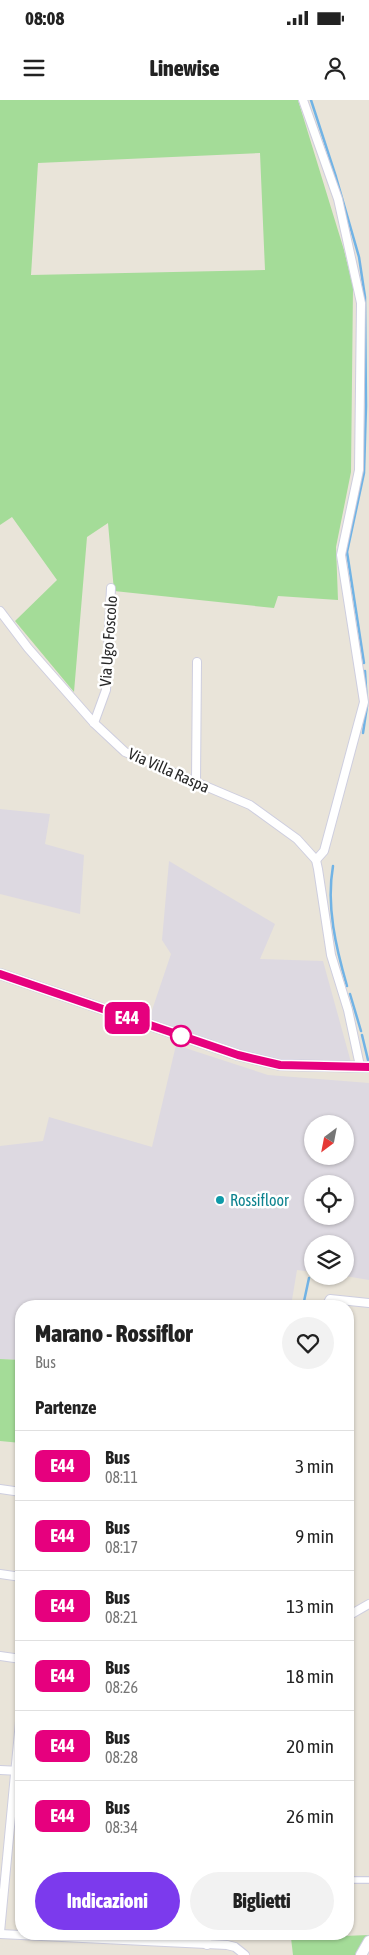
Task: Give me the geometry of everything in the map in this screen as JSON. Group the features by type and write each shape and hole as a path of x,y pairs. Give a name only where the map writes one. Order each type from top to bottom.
{"street":[{"path":"0,974 238,1055 280,1065 364,1067 331,955 316,860 324,851 364,702 341,555 359,470 361,303 338,199 304,100"},
{"name":"Via Ugo Foscolo","path":"94,723 106,690 111,588"},
{"name":"Via Villa Raspa","path":"0,611 28,648 94,723 125,752 250,805 297,838 316,860"},
{"path":"196,782 197,662"},
{"path":"354,1301 369,1303"},
{"path":"0,1489 15,1491"},
{"path":"0,1574 15,1576"},
{"path":"354,1613 369,1604"},
{"path":"0,1656 15,1658"},
{"path":"0,1770 15,1771"},
{"path":"15,1793 2,1888 0,1933 15,1934"},
{"path":"354,1880 369,1880"},
{"path":"121,1940 236,1948 245,1955"},
{"path":"207,1940 207,1945"},
{"path":"361,1955 369,1942"}],"shaded area":[{"path":"0,809 50,814 45,844 84,855 80,914 0,894"},
{"path":"169,861 275,924 260,959 323,961 352,1066 272,1060 149,1019 171,954 162,940"},
{"path":"176,1045 268,1075 369,1083 369,1280 354,1278 354,1235 304,1235 304,1271 297,1270 292,1300 15,1300 15,1360 0,1359 0,1146 43,1141 49,1117 152,1147"}],"green space":[{"path":"0,100 298,100 344,250 353,287 351,472 336,547 338,600 278,596 274,608 114,591 108,523 87,537 74,692 15,621 57,580 12,517 0,525","holes":["260,153 265,270 31,275 38,163"]},
{"path":"0,1359 15,1360 15,1442 0,1441"},
{"path":"369,1935 357,1955 293,1955 291,1940 354,1940 354,1936"}],"waterway":[{"path":"311,100 359,257 365,297 366,406 364,473 347,552 364,663"},
{"path":"363,733 367,706 365,671"},
{"path":"333,866 331,912 339,957 347,986"},
{"path":"350,994 361,1031"},
{"path":"362,1035 368,1060"},
{"path":"304,1300 308,1285"}],"bus line":[{"name":"E44","path":"0,974 238,1055 280,1065 369,1067"}],"place":[{"name":"Rossifloor","path":"220,1200"}]}
